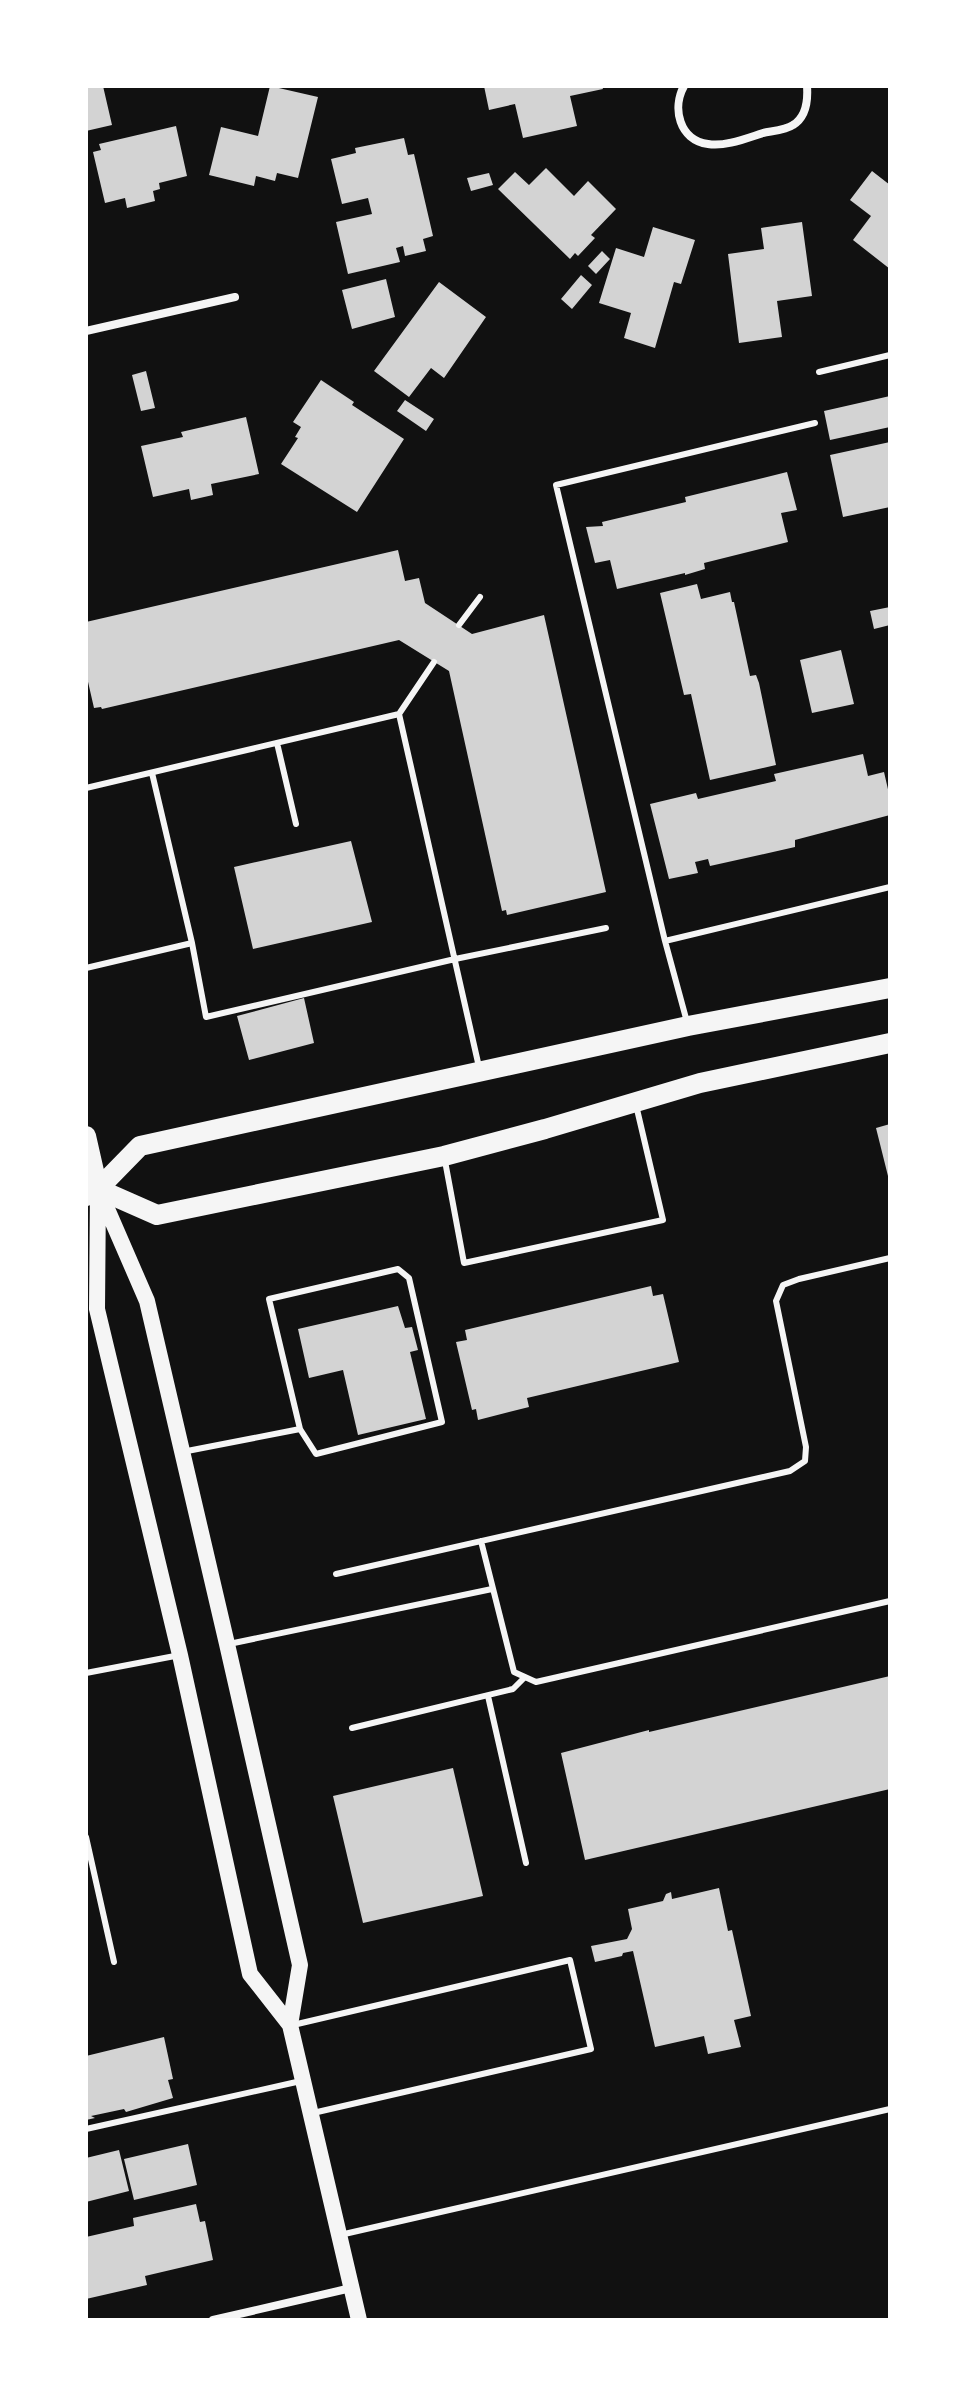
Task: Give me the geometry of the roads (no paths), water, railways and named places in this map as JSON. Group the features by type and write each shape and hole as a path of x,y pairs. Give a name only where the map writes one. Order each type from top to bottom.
{"main road":[{"path":"90,1191 140,1146 688,1026 890,988"},
{"path":"90,1191 157,1215 444,1156 700,1083 890,1043"},
{"path":"86,1136 97,1309 180,1655 250,1974 290,2025"},
{"path":"90,1191 147,1301 300,1965 290,2025 359,2320"}],"street":[{"path":"684,86 677,101 678,116 684,129 695,139 708,144 723,144 793,126 807,102 807,86"},
{"path":"86,331 235,297"},
{"path":"213,2320 351,2288"}],"lane":[{"path":"819,372 890,355"},
{"path":"688,1026 556,485 815,423"},
{"path":"459,625 480,597"},
{"path":"86,788 399,714 434,662"},
{"path":"399,714 479,1072"},
{"path":"277,743 296,824"},
{"path":"152,773 206,1017 455,959 606,928"},
{"path":"665,941 890,887"},
{"path":"86,968 192,943"},
{"path":"444,1156 464,1263 663,1220 636,1102"},
{"path":"336,1574 790,1471 805,1461 806,1447 776,1301 783,1285 890,1258"},
{"path":"398,1269 409,1278 442,1422 316,1454 300,1429 269,1299 398,1269"},
{"path":"182,1452 300,1429"},
{"path":"481,1541 514,1672 536,1682 890,1601"},
{"path":"227,1644 492,1589"},
{"path":"86,1673 180,1655"},
{"path":"352,1728 513,1689 525,1677"},
{"path":"488,1696 526,1863"},
{"path":"86,1837 114,1962"},
{"path":"290,2025 570,1960 591,2049 311,2114"},
{"path":"86,2129 304,2081"},
{"path":"339,2236 890,2109"}]}
